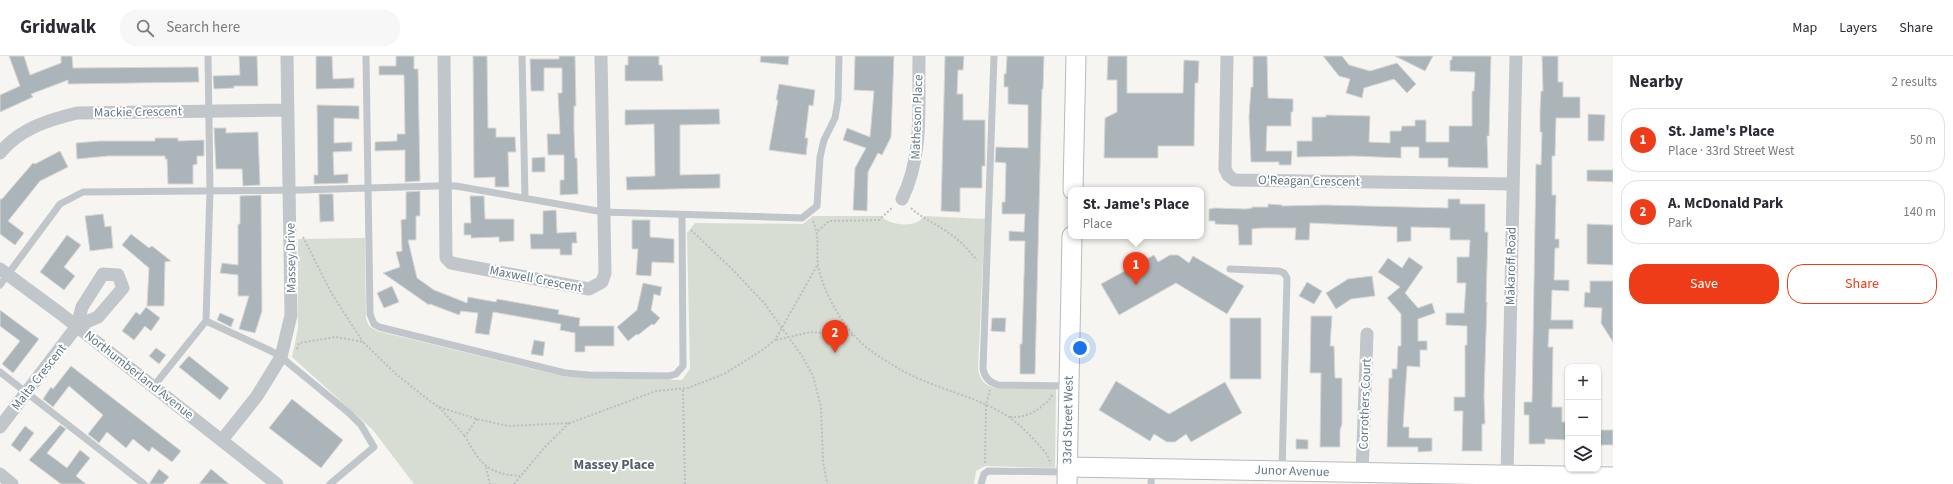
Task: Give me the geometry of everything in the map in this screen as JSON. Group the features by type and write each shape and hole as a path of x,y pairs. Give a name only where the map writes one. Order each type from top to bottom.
{"street":[{"name":"Massey Drive","path":"222,440 257,396 281,357 291,315 287,56"},
{"name":"Maxwell Crescent","path":"444,56 446,258 450,263 589,289 602,282 605,274 601,56"},
{"name":"Matheson Place","path":"902,199 912,176 917,150 919,56"},
{"path":"1073,187 1076,56"},
{"name":"O'Reagan Crescent","path":"1227,56 1225,169 1228,175 1234,180 1513,184"},
{"name":"Makaroff Road","path":"1508,475 1516,56"},
{"name":"Mackie Crescent","path":"0,153 24,132 35,126 77,113 288,110"},
{"name":"33rd Street West","path":"1063,474 1060,385 1072,239"},
{"name":"Northumberland Avenue","path":"2,277 77,326 276,484"},
{"name":"Malta Crescent","path":"0,427 77,326"},
{"name":"Corrothers Court","path":"1362,474 1367,334"},
{"name":"Junor Avenue","path":"1063,474 1151,476 1282,471 1472,479 1508,475 1613,477"},
{"path":"0,474 12,484"}],"lane":[{"path":"153,387 206,321 210,190 208,56"},
{"path":"366,56 370,314 374,324 385,330 553,371 577,374 669,376 676,374 683,366 682,215"},
{"path":"522,56 525,197"},
{"path":"2,277 60,204 83,192 290,190 446,186 525,197 603,212 802,218 817,206 820,153 837,109 839,56"},
{"path":"994,56 983,369 987,379 998,385 1060,385"},
{"path":"1230,269 1279,271 1284,273 1287,278 1282,471"},
{"path":"206,321 281,357 349,413 360,425 374,447 330,484"},
{"path":"0,372 144,484"},
{"path":"981,484 984,474 988,471 1063,474"}],"path":[{"path":"902,199 921,218 951,234 963,244 987,271"},
{"path":"810,212 818,231 818,264 824,285 834,306 854,335 875,353 899,368 932,385 986,405 1010,417 1032,438 1063,474"},
{"path":"818,231 829,221 879,220 883,216"},
{"path":"682,223 731,268 765,304 802,356 813,376 821,408 823,461 827,484"},
{"path":"301,234 332,294 362,342"},
{"path":"776,340 811,332 854,335"},
{"path":"984,474 986,405 992,383"},
{"path":"1010,417 1020,418 1031,415 1051,398 1060,385"},
{"path":"684,390 685,484"},
{"path":"439,407 465,436 490,470 506,475 520,476"},
{"path":"465,436 477,419"},
{"path":"514,484 544,448 570,423"},
{"path":"486,466 490,484"}],"shaded area":[{"path":"813,216 881,216 888,221 898,224 913,224 924,216 985,219 979,373 985,384 995,388 1056,388 1055,468 985,466 976,471 974,484 414,484 373,430 292,357 298,328 298,239 365,238 366,319 369,326 377,331 566,377 682,380 690,369 687,233 695,223 803,224"}],"building":[{"path":"9,56 24,56 30,75 61,63 61,56 72,56 73,68 198,67 199,82 68,84 68,80 31,94 33,97 0,112 0,95 20,86"},
{"path":"239,56 257,56 258,86 234,86 234,88 214,89 213,76 240,75"},
{"path":"316,56 332,56 333,79 354,78 354,88 316,89"},
{"path":"396,56 414,56 414,69 418,69 420,181 405,182 405,150 375,151 375,142 397,141 397,134 405,134 404,75 379,75 379,66 396,66"},
{"path":"473,56 487,56 488,128 496,128 496,137 515,137 516,152 508,152 509,187 495,187 495,177 474,178"},
{"path":"559,56 575,56 576,106 574,106 574,130 575,158 577,158 578,194 560,195 560,180 564,180 564,155 548,155 547,134 560,134 558,93 562,93 562,68 544,68 544,91 531,91 530,59 559,59"},
{"path":"628,56 659,56 659,65 662,65 663,81 625,81 625,65 628,65"},
{"path":"761,56 789,56 788,65 760,62"},
{"path":"855,56 894,56 891,137 882,155 878,153 868,172 867,211 853,210 855,168 866,148 843,140 847,128 870,137 874,91 854,90"},
{"path":"945,56 964,56 963,70 958,70 957,94 963,94 963,120 985,120 985,166 982,166 982,188 960,188 960,212 941,211"},
{"path":"1007,56 1044,56 1035,374 1020,374 1025,241 1009,241 1009,231 1024,232 1025,214 1002,214 1002,202 1005,202 1006,163 995,162 996,147 1028,148 1028,105 1008,104 1008,87 1004,87 1004,74 1006,74"},
{"path":"1108,56 1127,56 1127,93 1183,93 1184,60 1199,61 1198,83 1195,83 1194,146 1158,146 1158,158 1104,158 1105,118 1117,112 1117,80 1107,80"},
{"path":"1253,56 1267,56 1268,98 1293,99 1291,126 1267,126 1266,151 1292,151 1291,165 1279,165 1279,162 1251,162 1249,117 1251,87 1253,87"},
{"path":"1323,56 1342,56 1349,65 1370,71 1397,63 1416,84 1407,93 1394,79 1364,88 1362,98 1346,93 1350,79 1339,76"},
{"path":"1395,56 1433,56 1425,71"},
{"path":"1452,56 1491,56 1489,136 1487,136 1488,168 1448,167 1448,158 1419,158 1419,147 1401,147 1401,158 1354,156 1297,157 1297,141 1312,141 1312,117 1326,117 1326,115 1370,116 1369,142 1390,143 1390,131 1401,131 1402,126 1415,126 1415,120 1426,120 1426,142 1449,142 1449,126 1472,126 1472,91 1474,91 1475,72 1450,71 1450,60 1452,60"},
{"path":"1542,56 1558,56 1558,82 1563,82 1563,97 1580,97 1580,118 1556,118 1555,156 1552,156 1552,195 1556,195 1555,239 1559,239 1559,248 1555,248 1554,280 1569,280 1569,291 1552,290 1551,320 1573,320 1573,329 1549,329 1548,347 1553,347 1552,407 1562,407 1562,422 1565,422 1565,440 1545,439 1545,444 1529,444 1529,415 1524,415 1524,402 1532,402 1536,164 1541,165 1542,132 1540,132 1540,112 1541,91 1543,91"},
{"path":"779,84 815,90 813,106 809,105 805,138 808,138 806,155 769,150 778,100 776,100"},
{"path":"317,105 359,106 359,119 334,118 334,143 352,142 352,151 333,152 334,175 348,174 348,183 314,184 314,175 318,175"},
{"path":"719,109 720,124 680,125 680,175 720,174 720,188 627,190 626,177 655,176 654,124 625,125 625,110"},
{"path":"1588,114 1605,115 1604,141 1588,141"},
{"path":"214,128 226,128 226,133 258,132 260,185 243,186 242,169 216,169"},
{"path":"155,138 178,138 178,141 204,140 204,156 197,156 197,164 193,165 193,184 168,184 167,159 165,159 165,156 108,156 77,159 76,143 99,141 155,141"},
{"path":"60,151 68,167 40,181 8,221 24,233 15,245 0,234 0,199 2,199 33,163 35,164"},
{"path":"545,157 545,172 532,172 532,158"},
{"path":"1587,170 1613,170 1613,182 1587,181"},
{"path":"420,191 420,216 416,216 416,240 408,240 417,278 434,290 467,303 468,297 496,302 497,299 559,310 558,314 580,318 579,326 614,326 614,346 585,346 585,352 575,352 575,333 560,330 561,324 493,312 489,335 475,333 478,313 461,311 459,315 430,304 429,305 383,273 400,267 396,252 402,251 401,220 406,219 406,192"},
{"path":"319,194 333,194 334,221 320,222"},
{"path":"261,195 262,311 255,333 239,329 249,296 238,296 238,275 220,273 222,263 238,265 240,196"},
{"path":"470,196 484,196 485,219 514,219 514,241 499,242 499,237 471,238 471,235 464,235 464,223 471,223"},
{"path":"1448,199 1460,199 1460,204 1485,204 1485,232 1488,232 1484,396 1485,424 1482,424 1482,451 1462,451 1463,411 1454,411 1454,397 1465,397 1465,345 1467,345 1467,326 1446,325 1446,313 1464,313 1466,283 1457,283 1457,257 1469,257 1470,240 1450,240 1450,228 1411,227 1411,241 1397,242 1397,227 1310,223 1309,240 1295,240 1296,228 1261,228 1252,229 1252,245 1239,245 1238,225 1215,224 1215,221 1209,221 1209,209 1215,208 1246,209 1252,207 1268,207 1268,204 1282,206 1325,205 1448,208"},
{"path":"556,210 557,233 576,232 577,243 572,243 572,255 560,255 560,249 531,249 530,234 543,234 543,211"},
{"path":"103,214 105,227 111,226 113,248 90,251 85,216"},
{"path":"632,220 650,220 650,237 674,239 674,263 652,262 651,276 636,275 638,249 632,249"},
{"path":"1587,224 1613,225 1613,265 1587,264"},
{"path":"131,234 149,248 152,246 171,261 165,262 164,306 147,306 149,268 122,245"},
{"path":"67,235 81,245 64,267 75,276 64,290 40,272"},
{"path":"1154,255 1158,262 1170,255 1178,255 1189,263 1193,256 1244,286 1227,314 1176,283 1119,315 1101,284"},
{"path":"1409,257 1423,267 1405,293 1418,308 1432,303 1435,313 1418,319 1418,341 1427,341 1427,350 1420,350 1420,367 1407,366 1403,427 1409,427 1409,438 1432,438 1432,451 1418,452 1418,447 1387,447 1389,378 1392,378 1392,369 1397,369 1398,346 1401,346 1401,314 1387,298 1400,287 1378,272 1388,258 1402,268"},
{"path":"1372,276 1375,296 1351,299 1336,309 1326,293 1348,279"},
{"path":"1590,281 1613,281 1613,342 1601,323 1602,308 1584,307 1585,292 1590,293"},
{"path":"1307,282 1322,291 1314,304 1299,296"},
{"path":"643,283 662,287 660,296 654,294 651,310 660,318 654,325 652,324 628,341 617,327 637,310"},
{"path":"392,286 399,302 384,308 377,293"},
{"path":"146,307 160,318 151,331 145,326 134,340 122,331 136,312 140,315"},
{"path":"0,310 39,339 13,373 2,364 20,341 0,326"},
{"path":"220,313 234,319 231,327 217,320"},
{"path":"1311,316 1332,316 1330,346 1334,346 1335,378 1342,378 1342,424 1340,430 1340,447 1320,447 1321,373 1310,373"},
{"path":"992,318 1006,318 1005,332 991,331"},
{"path":"1230,318 1261,318 1261,379 1230,379"},
{"path":"534,340 545,342 543,356 531,354"},
{"path":"156,348 166,355 159,364 149,356"},
{"path":"189,356 229,388 220,400 179,367"},
{"path":"71,366 181,451 172,462 152,447 149,452 133,439 126,448 107,432 99,443 88,434 103,415 69,386 53,407 43,399 51,387 53,389"},
{"path":"1116,381 1169,414 1225,382 1242,413 1191,442 1186,434 1175,442 1167,442 1154,434 1150,441 1099,410"},
{"path":"292,399 343,440 321,468 269,428"},
{"path":"60,425 66,429 47,453 67,468 80,450 90,458 76,476 86,484 61,484 29,460"},
{"path":"25,426 34,433 20,452 11,445"},
{"path":"1601,430 1613,430 1613,445 1601,445"},
{"path":"1296,439 1308,440 1308,449 1296,449"},
{"path":"159,469 169,477 163,484 149,484"},
{"path":"211,469 229,484 199,484"}],"place":[{"name":"St. Jame's Place","path":"1136,285"},
{"name":"A. McDonald Park","path":"835,353"}],"district":[{"name":"Massey Place","path":"614,465"}]}
